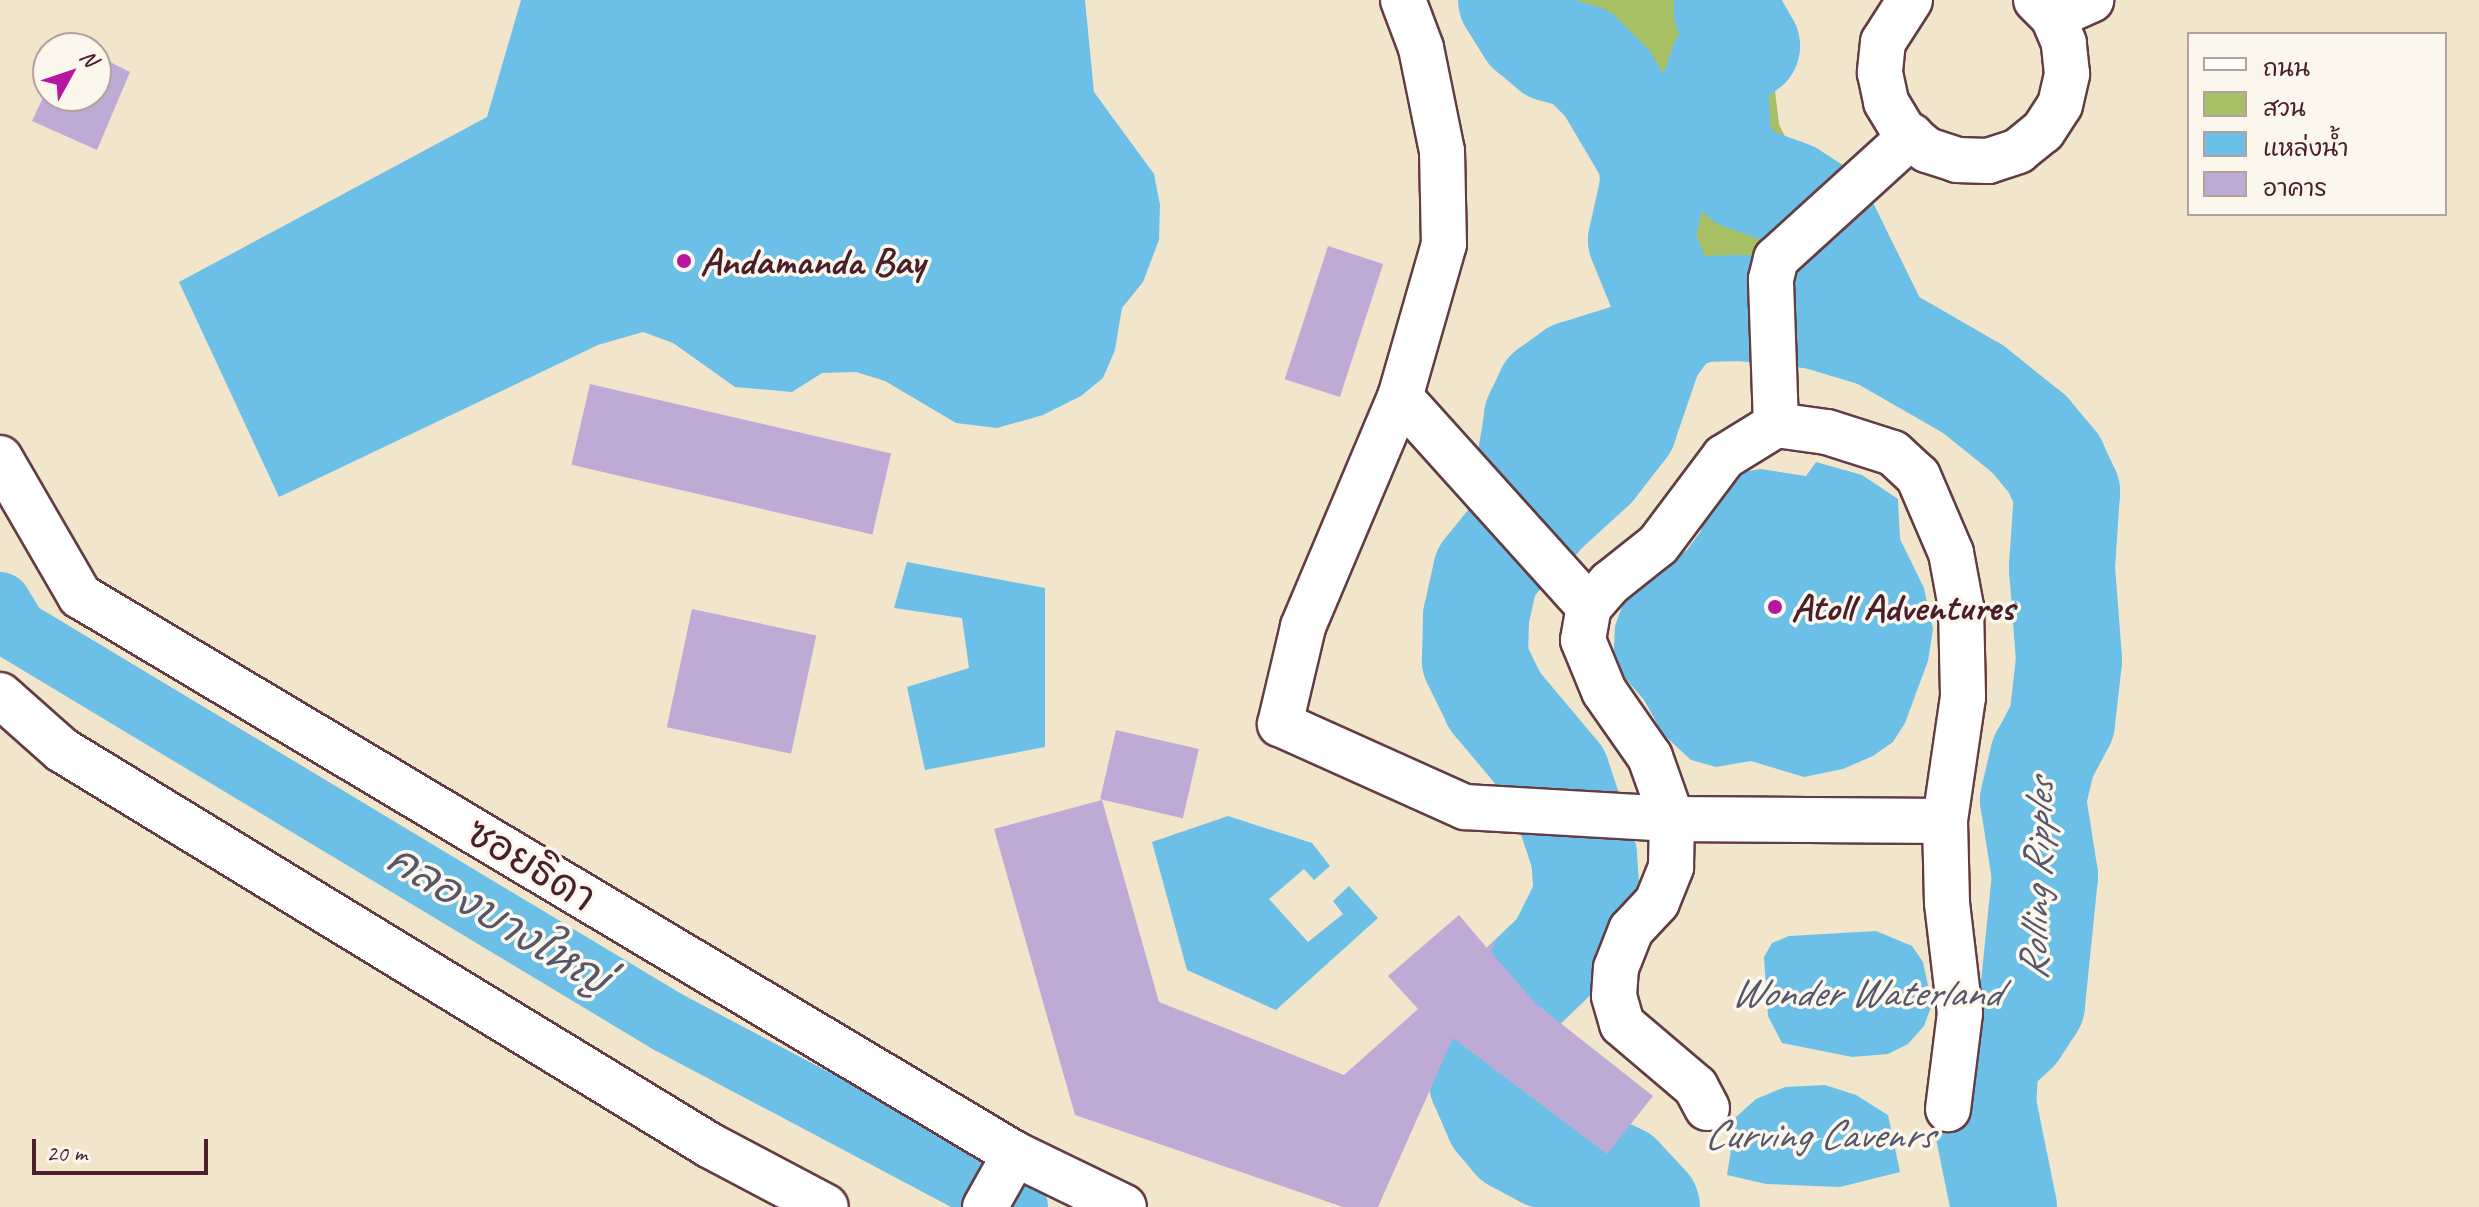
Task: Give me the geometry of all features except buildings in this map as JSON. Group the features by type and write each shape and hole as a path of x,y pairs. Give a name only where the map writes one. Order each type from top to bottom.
{"street":[{"path":"1403,0 1421,48 1442,151 1444,244 1400,397 1303,627 1280,724 1465,807 1655,817 1945,821"},
{"path":"1903,143 1886,102 1880,73 1883,42 1910,0"},
{"path":"1903,143 1957,160 1988,161 2018,151 2043,131 2060,105 2067,74 2060,6"},
{"path":"1776,411 1771,279 1776,259 1789,241 1903,143"},
{"path":"1400,397 1576,593 1583,640 1598,678 1650,757 1655,817 1671,867 1657,902 1631,930 1616,968 1614,996 1622,1024 1696,1087 1707,1108"},
{"path":"1576,593 1658,545 1724,457 1776,411"},
{"path":"1776,411 1827,432 1893,453 1918,476 1934,506 1951,553 1961,607 1963,697 1945,821 1947,903 1960,1013 1948,1109"},
{"name":"ซอยธิดา","path":"0,458 80,596 1015,1154 1124,1207"},
{"path":"0,695 62,750 709,1145 826,1207"},
{"path":"985,1207 1015,1154"}],"green space":[{"path":"1472,0 1776,0 1747,46 1773,74 1779,124 1879,335 1816,316 1742,308 1702,309 1673,319 1641,240 1653,186 1652,159 1626,122 1583,110 1543,88 1511,60"}],"water":[{"name":"Andamanda Bay","path":"521,0 1085,0 1094,92 1154,174 1160,205 1159,240 1143,282 1122,308 1115,350 1103,378 1081,396 1043,415 997,428 956,423 885,381 856,372 822,373 792,392 735,387 673,343 643,332 598,345 279,497 179,282 487,117"},
{"name":"Atoll Adventures","path":"1816,462 1862,475 1898,499 1900,539 1924,588 1933,629 1928,661 1905,723 1893,742 1873,756 1843,769 1804,777 1751,761 1716,767 1691,760 1663,734 1644,700 1613,664 1615,626 1629,587 1687,550 1701,531 1704,498 1722,475 1761,469 1806,476"},
{"path":"907,562 1045,588 1045,747 925,770 907,687 969,668 962,618 894,608"},
{"path":"1228,816 1312,843 1330,866 1314,880 1304,869 1269,899 1308,942 1343,914 1333,901 1349,886 1378,918 1276,1010 1187,970 1152,842"},
{"name":"Wonder Waterland","path":"1876,931 1912,946 1923,962 1932,1004 1924,1026 1908,1044 1888,1054 1852,1057 1782,1043 1768,1016 1764,957 1772,943 1789,936"},
{"name":"Curving Cavenrs","path":"1825,1085 1856,1095 1888,1115 1900,1172 1840,1187 1766,1184 1727,1175 1736,1117 1756,1099 1785,1087"}],"waterway":[{"name":"Rolling Ripples","path":"1511,0 1530,30 1553,49 1581,57 1607,83 1652,159 1653,186 1641,240 1673,319"},
{"name":"Rolling Ripples","path":"1727,0 1727,11 1747,46 1723,64 1715,87 1719,149 1743,177 1790,194 1819,213 1879,335"},
{"name":"Rolling Ripples","path":"1647,1207 1620,1178 1579,1158 1545,1155 1515,1139 1498,1119 1482,1082 1477,1051 1487,1021 1560,951 1587,897 1584,856 1557,775 1495,701 1475,660 1476,617 1486,572 1511,541 1593,466 1624,426 1650,350 1673,319 1702,309 1742,308 1816,316 1879,335 1973,389 2029,434 2054,464 2067,492 2062,568 2069,660 2062,722 2043,757 2033,800 2045,876 2032,1004 2015,1030 1991,1052 1985,1071 1983,1104 2004,1207"},
{"name":"Rolling Ripples","path":"1537,519 1532,450 1537,417 1549,392 1574,374 1650,350"},
{"name":"คลองบางใหญ่","path":"0,603 16,630 668,1022 1017,1207"}],"place":[{"name":"Andamanda Bay","path":"684,261"},
{"name":"Atoll Adventures","path":"1775,607"}]}
